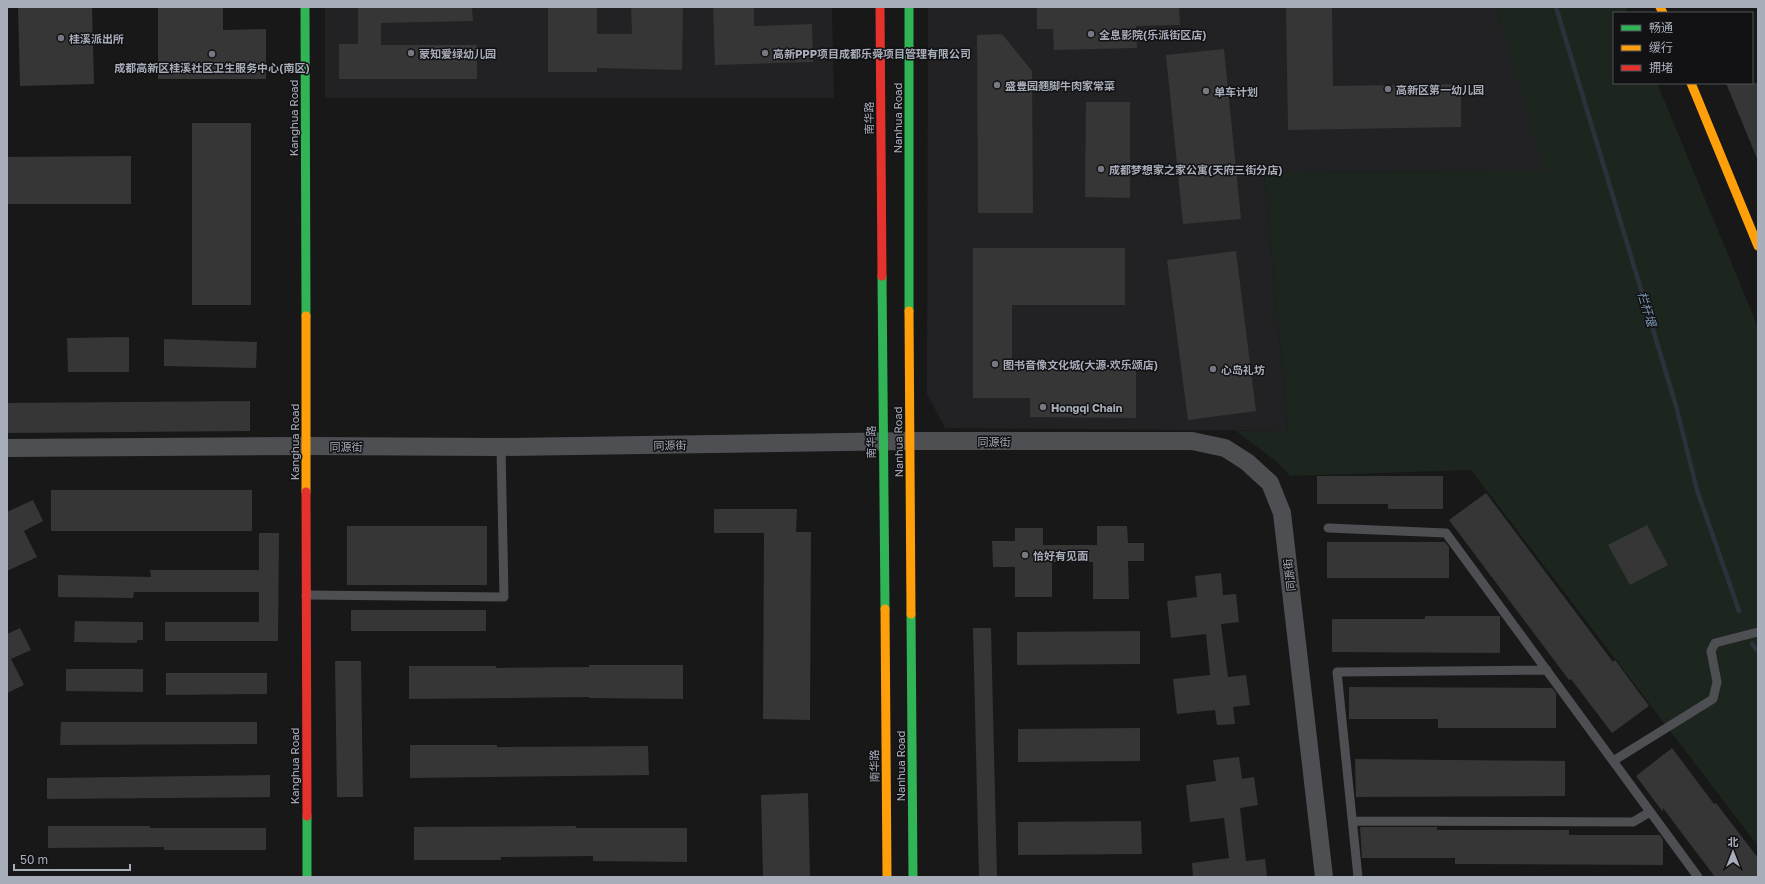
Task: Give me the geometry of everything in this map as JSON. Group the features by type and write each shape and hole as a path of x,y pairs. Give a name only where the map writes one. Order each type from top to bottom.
{"main road":[{"name":"Kanghua Road","path":"305,7 307,877"},
{"name":"南华路","path":"880,7 882,442 887,877"},
{"name":"Nanhua Road","path":"910,7 910,442 913,877"},
{"path":"1691,84 1758,246"}],"street":[{"name":"同源街","path":"7,448 306,446 501,447 882,442 1192,441 1225,448 1248,462 1270,483 1282,514 1324,877"}],"lane":[{"path":"306,595 504,598 501,447"},
{"path":"1328,528 1446,533 1698,877"},
{"path":"1613,761 1713,699 1717,682 1712,650 1715,643 1758,632"},
{"path":"1358,877 1337,672 1547,670"},
{"path":"1353,821 1633,822 1650,812"}],"shaded area":[{"path":"325,7 832,7 834,98 325,98"},
{"path":"930,7 1496,7 1545,171 1264,172 1288,431 945,428 927,394 928,9"},
{"path":"1496,7 1626,7 1628,12 1613,12 1613,84 1657,84 1758,327 1758,846 1471,470 1290,476 1277,462 1236,431 1288,431 1264,172 1544,171"}],"building":[{"path":"18,7 92,7 94,84 20,86"},
{"name":"成都高新区桂溪社区卫生服务中心(南区)","path":"158,7 223,7 223,30 266,29 266,79 158,79"},
{"path":"358,7 472,7 473,21 381,23 381,45 477,45 477,79 339,79 339,44 358,44"},
{"path":"548,7 597,7 597,34 632,34 631,7 683,7 682,70 597,68 597,72 548,72"},
{"path":"713,7 754,7 754,26 812,24 813,62 715,65"},
{"path":"1037,7 1179,7 1180,25 1136,26 1137,48 1054,50 1053,29 1037,29"},
{"path":"1286,7 1332,7 1333,86 1461,84 1461,127 1288,130"},
{"path":"1002,34 1032,71 1033,213 978,213 977,35"},
{"path":"1224,49 1241,219 1183,224 1166,55"},
{"path":"1758,83 1758,161 1726,84"},
{"path":"1086,102 1130,102 1130,198 1085,197"},
{"path":"192,123 251,123 251,305 192,305"},
{"path":"131,156 131,204 7,204 7,157"},
{"path":"973,248 1125,248 1125,305 1012,305 1012,369 1136,370 1136,418 1030,417 1030,398 973,398"},
{"path":"1236,251 1256,411 1188,420 1167,260"},
{"path":"129,337 129,372 68,372 67,338"},
{"path":"164,339 257,342 256,368 164,366"},
{"path":"250,401 250,431 7,433 7,403"},
{"path":"1317,476 1443,476 1443,509 1388,509 1388,504 1317,504"},
{"path":"51,490 252,490 252,531 51,531"},
{"path":"1486,493 1613,662 1615,660 1649,706 1612,733 1571,679 1569,680 1449,520"},
{"path":"33,500 43,521 24,531 37,557 7,571 7,512"},
{"path":"714,509 797,509 796,532 811,532 810,720 763,719 764,533 714,533"},
{"path":"1647,525 1668,565 1630,585 1608,545"},
{"path":"347,526 487,526 487,585 347,585"},
{"path":"1097,526 1127,526 1128,543 1144,543 1144,561 1128,561 1129,599 1093,599 1093,562 1052,562 1052,597 1015,597 1015,567 993,567 992,541 1015,541 1015,528 1043,528 1043,545 1097,545"},
{"path":"259,533 279,533 278,641 165,641 165,622 259,622 259,592 134,592 133,598 58,597 58,575 151,577 150,570 259,570"},
{"path":"1327,542 1445,542 1449,547 1449,578 1327,578"},
{"path":"1221,573 1223,595 1236,594 1239,622 1221,624 1228,677 1246,675 1250,705 1233,707 1235,724 1217,725 1215,710 1177,714 1173,679 1210,675 1206,634 1171,638 1167,601 1197,597 1195,576"},
{"path":"351,610 486,610 486,631 351,631"},
{"path":"1425,616 1500,616 1500,653 1332,652 1332,619 1425,619"},
{"path":"75,621 143,622 143,640 137,640 137,643 74,642"},
{"path":"20,628 31,650 11,659 24,685 7,693 7,634"},
{"path":"973,628 991,628 997,877 979,877"},
{"path":"1140,631 1140,664 1017,665 1017,632"},
{"path":"335,661 361,661 363,797 337,797"},
{"path":"589,665 683,665 683,699 589,697 409,699 409,666 496,666 496,668 589,667"},
{"path":"66,669 143,669 143,692 66,691"},
{"path":"166,673 267,673 267,694 166,695"},
{"path":"1349,687 1552,688 1556,693 1556,728 1438,728 1438,719 1349,719"},
{"path":"61,722 257,722 257,744 60,745"},
{"path":"1140,728 1140,761 1018,762 1018,729"},
{"path":"410,745 497,745 497,747 648,746 649,775 410,778"},
{"path":"1672,748 1714,804 1716,803 1758,858 1758,877 1715,877 1663,808 1663,812 1636,776"},
{"path":"1239,757 1242,779 1254,777 1258,805 1240,808 1246,861 1265,859 1267,877 1193,877 1192,863 1229,858 1224,818 1190,822 1186,785 1216,781 1213,760"},
{"path":"1355,759 1565,761 1565,796 1356,797"},
{"path":"270,775 270,797 47,799 47,778"},
{"path":"808,793 810,877 763,877 761,795"},
{"path":"1141,821 1142,854 1018,855 1018,822"},
{"path":"48,826 266,828 266,850 164,850 164,847 48,848"},
{"path":"576,826 576,828 687,828 687,862 593,861 593,856 501,857 501,860 414,860 414,827"},
{"path":"1360,827 1437,827 1437,830 1569,830 1569,835 1660,835 1663,840 1663,865 1455,864 1455,858 1362,858"}],"waterway":[{"name":"栏杆堰","path":"1556,7 1676,406 1697,490 1739,611"},
{"name":"栏杆堰","path":"1752,644 1758,651"}],"traffic: fast":[{"path":"305,7 306,316"},
{"path":"909,7 909,311"},
{"path":"882,276 885,609"},
{"path":"911,614 913,877"},
{"path":"307,816 307,877"}],"traffic: slow":[{"path":"1660,7 1662,12"},
{"path":"1691,84 1758,246"},
{"path":"909,311 911,614"},
{"path":"306,316 306,492"},
{"path":"885,609 887,877"}],"traffic: jam":[{"path":"880,7 882,276"},
{"path":"306,492 307,816"}],"place":[{"name":"全息影院(乐派街区店)","path":"1091,34"},
{"name":"桂溪派出所","path":"61,38"},
{"name":"蒙知爱绿幼儿园","path":"411,53"},
{"name":"高新PPP项目成都乐舜项目管理有限公司","path":"765,53"},
{"name":"成都高新区桂溪社区卫生服务中心(南区)","path":"212,54"},
{"name":"盛豊园翘脚牛肉家常菜","path":"997,85"},
{"name":"高新区第一幼儿园","path":"1388,89"},
{"name":"单车计划","path":"1206,91"},
{"name":"成都梦想家之家公寓(天府三街分店)","path":"1101,169"},
{"name":"图书音像文化城(大源·欢乐颂店)","path":"995,364"},
{"name":"心岛礼坊","path":"1213,369"},
{"name":"Hongqi Chain","path":"1043,407"},
{"name":"恰好有见面","path":"1025,555"}]}
